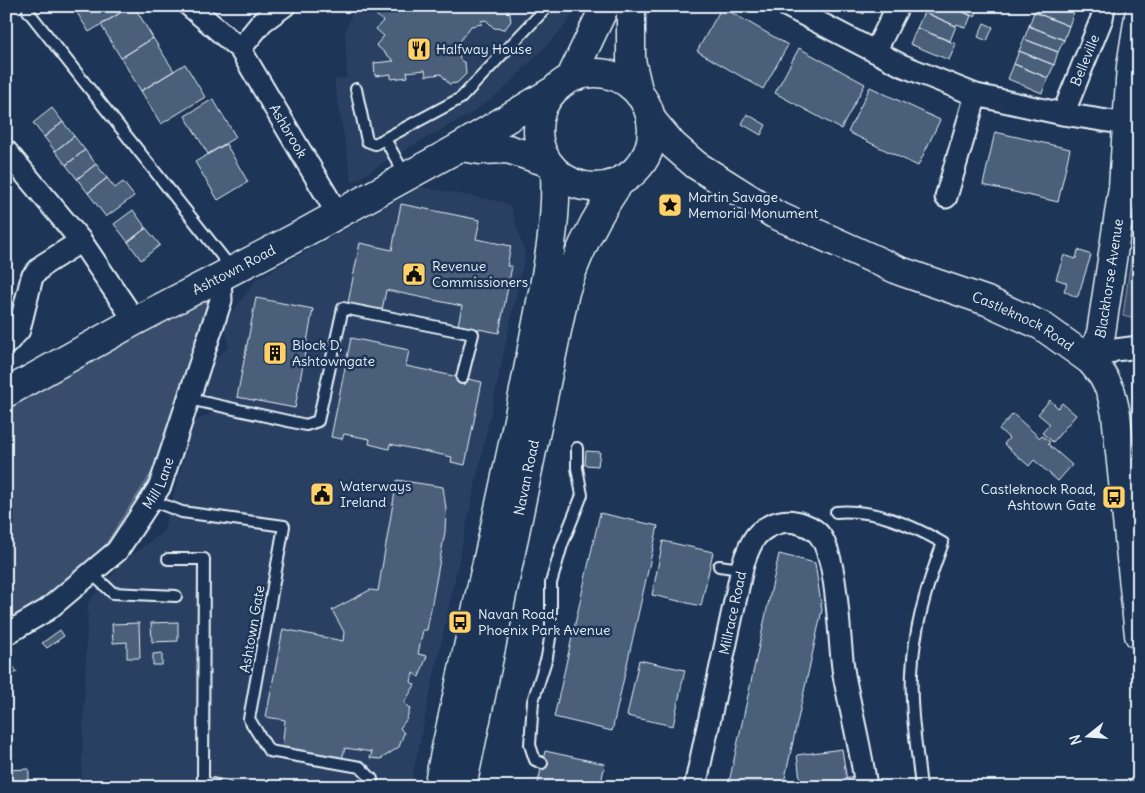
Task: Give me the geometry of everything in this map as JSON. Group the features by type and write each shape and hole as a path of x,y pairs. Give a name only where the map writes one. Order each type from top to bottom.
{"main road":[{"path":"551,166 540,146 538,121 541,108 561,85 605,6"},
{"path":"460,147 480,150 508,149 551,166 573,183 584,186 609,185 633,172 641,162 651,141 651,119 639,94 631,60 631,6"},
{"name":"Blackhorse Avenue","path":"1091,361 1103,320 1123,187 1131,66 1139,16"},
{"path":"561,85 588,73 604,73 622,79 639,94"},
{"name":"Ashtown Road","path":"6,393 135,321 226,272 293,239 337,212 460,147 561,85"},
{"name":"Castleknock Road","path":"651,119 674,145 696,165 774,214 900,271 987,301 1042,326 1091,361 1103,376 1111,392 1116,414 1139,635"},
{"name":"Castleknock Road","path":"641,162 668,161 696,165"},
{"name":"Navan Road","path":"438,787 520,415 554,228 556,196 551,166"},
{"name":"Navan Road","path":"462,787 564,292 575,260 595,218 621,180"}],"street":[{"name":"Ashbrook","path":"190,6 240,49 337,212"},
{"path":"240,49 262,22 284,6"},
{"path":"787,6 876,50 901,65 976,95 1063,114 1127,124"},
{"path":"876,50 898,6"},
{"name":"Belleville","path":"1063,114 1102,18 1104,6"},
{"path":"946,197 976,95"},
{"path":"6,151 81,241 135,321"},
{"path":"6,344 19,330 32,277 43,265 81,241"},
{"name":"Mill Lane","path":"6,634 47,610 117,550 160,486 221,300 226,272"},
{"path":"1091,361 1115,350 1139,347"},
{"name":"Millrace Road","path":"695,787 741,569 750,542 766,526 788,520 808,526 820,535 830,555 844,674 860,784"}],"lane":[{"path":"356,89 367,141 375,144 461,98 548,6"},
{"path":"28,11 226,272"},
{"path":"385,139 405,175"},
{"path":"188,399 306,425 318,421 343,308 473,334 462,378"},
{"path":"542,763 535,760 530,745 533,701 547,657 551,632 551,583 582,495 577,468 577,448"},
{"name":"Ashtown Gate","path":"151,500 182,512 284,526 249,719 268,750 360,767 372,779 371,787"},
{"path":"836,512 857,510 878,515 920,530 944,543 932,572 922,606 912,672 912,706 922,787"},
{"path":"168,558 204,559 203,782 227,787"},
{"path":"718,566 741,569"},
{"path":"90,573 113,593 176,596"}],"shaded area":[{"path":"355,6 579,6 562,29 502,91 470,114 394,156 352,183 334,80 347,77 345,32"},
{"path":"421,187 503,202 511,208 525,254 410,787 81,787 88,603 123,562 163,532 194,422 212,412 204,389 213,361 229,347 224,323 257,279"},
{"path":"1139,203 1139,320 1123,316"},
{"path":"212,285 196,351 163,455 99,555 31,613 6,626 6,408"},
{"path":"1139,377 1139,481 1132,381"}],"building":[{"path":"73,6 116,6 120,13 89,32"},
{"path":"134,6 153,38 121,58 101,25"},
{"name":"Halfway House","path":"384,6 505,6 509,10 511,21 505,29 494,28 486,20 481,21 482,24 471,26 458,44 460,60 465,63 466,74 457,83 449,84 441,74 426,76 425,70 407,72 408,77 391,79 391,74 375,76 374,63 394,61 376,45 384,36 376,29 383,21 376,15"},
{"path":"845,6 867,6 864,14"},
{"path":"926,6 951,6 971,16 966,28 957,24 956,26 924,12"},
{"path":"951,6 979,6 975,17"},
{"path":"1037,6 1060,6 1074,12 1069,26 1034,12"},
{"path":"722,7 788,45 763,89 697,51"},
{"path":"924,12 956,26 950,41 917,28"},
{"path":"1034,12 1069,26 1064,40 1029,26"},
{"path":"984,23 993,27 987,41 978,37"},
{"path":"1029,26 1064,40 1058,52 1024,39"},
{"path":"917,28 956,44 949,60 910,44"},
{"path":"153,38 174,71 141,91 121,58"},
{"path":"1024,39 1058,52 1054,65 1019,51"},
{"path":"799,48 865,84 841,129 775,93"},
{"path":"1019,51 1054,65 1048,78 1014,64"},
{"path":"185,64 205,97 161,124 141,91"},
{"path":"1014,64 1048,78 1042,93 1008,79"},
{"path":"870,87 940,120 918,166 848,132"},
{"path":"213,99 236,137 208,154 185,116"},
{"path":"52,108 63,122 44,137 33,123"},
{"path":"747,114 766,125 761,135 742,124"},
{"path":"63,122 74,136 55,151 44,137"},
{"path":"995,132 1070,149 1058,202 983,185"},
{"path":"74,136 85,150 66,165 55,151"},
{"path":"226,144 248,182 218,200 195,162"},
{"path":"85,150 96,164 77,179 66,165"},
{"path":"96,164 107,178 88,193 77,179"},
{"path":"107,178 115,188 123,182 134,196 106,217 88,193"},
{"path":"401,204 480,220 476,239 511,246 507,266 512,266 499,333 458,325 462,306 386,290 382,310 348,303 360,243 392,250"},
{"path":"133,210 146,228 128,242 114,224"},
{"path":"146,228 160,245 141,260 128,242"},
{"path":"6,248 13,261 6,265"},
{"path":"1078,250 1091,255 1078,296 1076,297 1064,291 1067,283 1056,279 1064,255 1076,259"},
{"name":"Block D, Ashtowngate","path":"256,298 313,309 295,408 237,397"},
{"path":"351,338 409,350 406,366 482,382 465,465 451,462 452,457 390,444 389,449 369,444 370,439 344,434 342,439 331,437"},
{"path":"1050,400 1058,408 1062,403 1076,415 1053,442 1042,433 1050,424 1038,414"},
{"path":"1013,414 1040,438 1042,436 1050,442 1048,444 1072,465 1058,481 1034,460 1029,466 1004,444 1009,438 999,429"},
{"path":"586,451 600,452 598,466 585,465"},
{"path":"397,480 443,487 446,509 445,532 427,630 423,630 418,654 427,656 419,677 413,673 411,682 415,685 404,703 410,709 406,720 400,728 404,733 399,747 381,759 370,758 372,752 345,748 342,759 282,750 285,720 266,717 283,629 343,641 344,632 332,610 370,590 378,591"},
{"path":"600,513 658,526 612,731 554,717"},
{"path":"663,541 713,552 701,606 652,595"},
{"path":"779,554 815,563 822,610 783,787 728,787"},
{"path":"178,622 178,641 152,642 151,623"},
{"path":"139,623 140,658 127,658 127,642 113,643 112,624"},
{"path":"60,630 64,636 47,648 42,643"},
{"path":"162,653 162,665 153,665 153,654"},
{"path":"639,660 685,670 673,726 627,716"},
{"path":"12,664 17,672 10,676 6,668"},
{"path":"842,749 848,787 801,787 797,755"},
{"path":"545,751 605,764 600,787 537,787"},
{"path":"29,769 29,787 6,787 6,770"},
{"path":"614,782 635,787 613,787"}],"place":[{"name":"Halfway House","path":"419,49"},
{"name":"Martin Savage Memorial Monument","path":"670,205"},
{"name":"Revenue Commissioners","path":"414,274"},
{"name":"Block D, Ashtowngate","path":"275,353"},
{"name":"Waterways Ireland","path":"322,494"},
{"name":"Castleknock Road, Ashtown Gate","path":"1114,497"},
{"name":"Navan Road, Phoenix Park Avenue","path":"460,622"}]}
